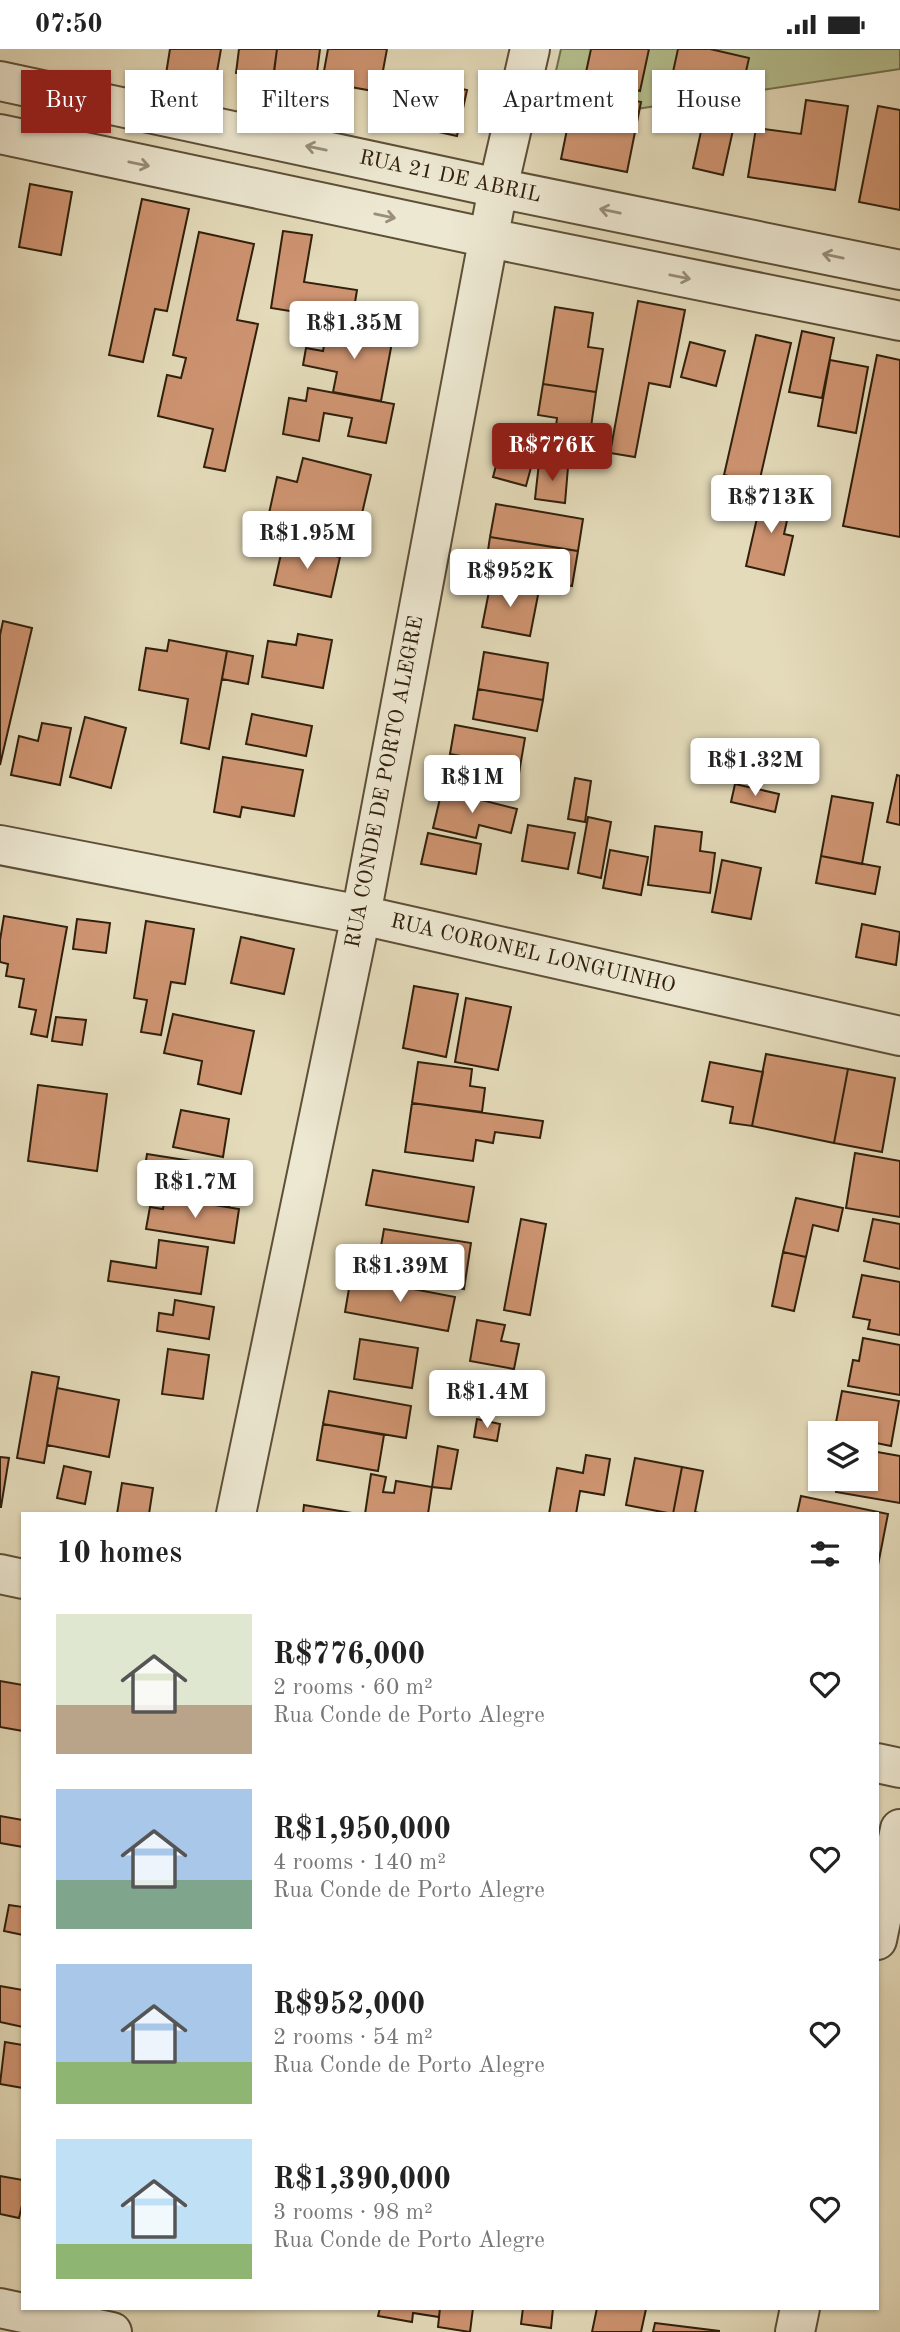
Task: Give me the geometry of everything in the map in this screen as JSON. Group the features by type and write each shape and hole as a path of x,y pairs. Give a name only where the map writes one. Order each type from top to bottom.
{"street":[{"name":"RUA CONDE DE PORTO ALEGRE","path":"236,1512 361,915 498,188 530,49"},
{"name":"RUA 21 DE ABRIL","path":"0,81 21,85"},
{"name":"RUA 21 DE ABRIL","path":"111,104 498,188 896,269"},
{"path":"99,155 103,133"},
{"path":"0,134 892,320 896,269"},
{"name":"RUA CORONEL LONGUINHO","path":"0,845 361,915 900,1036"},
{"path":"0,1574 21,1579"},
{"path":"879,1763 900,1768"},
{"path":"879,1930 900,1829"},
{"path":"0,2308 112,2332"},
{"path":"794,2332 800,2310"}],"green space":[{"path":"561,49 900,49 900,69 765,89 765,70 652,70 652,107 638,109 638,70 556,70"}],"building":[{"path":"170,49 221,49 217,70 167,70"},
{"path":"239,49 277,49 274,70 237,70 236,73"},
{"path":"277,49 320,49 317,70 274,70"},
{"path":"328,49 387,49 383,70 368,70 368,90 354,88 354,70 324,70"},
{"path":"591,49 649,49 640,91 638,70 586,70"},
{"path":"678,49 710,49 749,58 746,70 673,70"},
{"path":"806,100 848,106 835,190 748,177 755,133 765,133 765,129 801,134"},
{"path":"878,106 900,110 900,210 859,202"},
{"path":"566,133 635,133 627,172 561,159"},
{"path":"701,133 732,133 723,175 693,168"},
{"path":"30,184 72,192 61,255 19,247"},
{"path":"142,199 189,209 167,311 155,309 143,362 109,355"},
{"path":"283,231 312,235 304,282 357,290 352,321 271,308"},
{"path":"199,232 254,244 237,320 258,324 225,471 204,467 213,429 158,416 167,375 181,378 186,358 173,355"},
{"path":"638,301 685,310 670,387 649,383 635,457 610,453"},
{"path":"555,307 593,313 588,347 603,349 596,392 543,384"},
{"path":"328,325 393,337 381,401 333,392 337,372 303,365 306,348 323,351"},
{"path":"802,331 834,338 822,398 789,392"},
{"path":"756,335 791,343 759,483 724,475"},
{"path":"690,342 725,351 716,386 681,377"},
{"path":"877,355 900,360 900,537 843,526"},
{"path":"830,360 868,367 856,433 818,426"},
{"path":"543,384 596,392 589,441 555,435 557,418 538,415"},
{"path":"308,388 394,404 386,443 348,436 352,418 324,413 319,441 283,434 289,398 306,401"},
{"path":"500,451 533,460 526,486 493,477"},
{"path":"303,458 371,475 356,539 268,518 277,477 297,482"},
{"path":"539,463 568,467 565,503 535,499"},
{"path":"763,492 792,498 784,534 793,536 784,575 746,566"},
{"path":"496,504 583,519 578,551 490,537"},
{"path":"490,537 578,551 572,586 485,571"},
{"path":"283,545 340,557 331,597 274,585"},
{"path":"491,581 539,590 530,636 482,627"},
{"path":"3,621 32,628 0,765 0,635"},
{"path":"298,634 332,640 323,688 262,677 268,641 296,645"},
{"path":"169,640 227,651 209,749 181,743 188,699 139,690 146,648 167,651"},
{"path":"227,651 253,656 248,684 222,679"},
{"path":"484,652 548,663 543,700 478,689"},
{"path":"478,689 543,700 537,731 473,719"},
{"path":"252,714 312,726 306,756 246,744"},
{"path":"85,717 126,728 111,788 70,777"},
{"path":"42,723 71,728 60,785 11,775 19,736 38,741"},
{"path":"455,725 525,738 520,767 450,754"},
{"path":"450,754 520,767 516,795 445,783"},
{"path":"223,757 303,770 294,816 242,807 240,817 214,812"},
{"path":"897,775 900,776 900,825 887,822"},
{"path":"575,778 591,781 585,822 568,819"},
{"path":"735,784 779,794 775,812 731,802"},
{"path":"442,790 517,809 511,833 479,825 476,838 433,828"},
{"path":"832,796 873,803 862,864 821,856"},
{"path":"588,817 611,822 601,878 578,873"},
{"path":"528,825 575,833 568,869 522,861"},
{"path":"655,826 702,832 700,851 715,853 710,893 648,885"},
{"path":"428,833 481,844 476,874 421,864"},
{"path":"610,850 648,857 641,895 603,888"},
{"path":"821,856 880,867 875,894 816,883"},
{"path":"722,860 761,868 751,919 712,912"},
{"path":"4,916 67,927 47,1037 31,1034 36,1010 19,1007 24,979 6,976 8,964 0,962"},
{"path":"77,919 110,923 106,953 73,949"},
{"path":"146,921 194,929 185,984 171,982 161,1035 141,1032 147,1000 134,998"},
{"path":"862,924 900,932 896,965 856,957"},
{"path":"241,937 294,949 284,994 231,983"},
{"path":"414,986 458,994 446,1057 403,1048"},
{"path":"466,998 511,1007 498,1070 455,1062"},
{"path":"173,1014 254,1031 241,1094 198,1084 202,1061 164,1053"},
{"path":"56,1017 86,1020 82,1045 52,1041"},
{"path":"766,1054 848,1069 834,1143 752,1126"},
{"path":"418,1062 472,1069 470,1086 485,1088 482,1112 412,1103"},
{"path":"710,1062 763,1072 752,1126 730,1123 733,1107 702,1101"},
{"path":"848,1069 895,1078 882,1152 834,1143"},
{"path":"38,1085 107,1094 97,1171 28,1161"},
{"path":"412,1103 543,1121 540,1138 495,1132 493,1143 476,1140 473,1161 405,1152"},
{"path":"181,1110 229,1119 223,1157 173,1147"},
{"path":"855,1153 900,1161 900,1217 846,1208"},
{"path":"147,1154 236,1168 229,1207 141,1193"},
{"path":"373,1170 474,1187 468,1222 366,1205"},
{"path":"165,1197 239,1209 234,1243 146,1229 150,1207 163,1209"},
{"path":"796,1198 843,1208 838,1231 813,1225 806,1257 783,1252"},
{"path":"521,1219 546,1224 530,1315 504,1310"},
{"path":"873,1219 900,1224 900,1269 864,1261"},
{"path":"384,1229 471,1243 464,1289 376,1275"},
{"path":"159,1240 208,1247 201,1294 108,1281 111,1261 156,1268"},
{"path":"783,1252 806,1257 794,1311 772,1306"},
{"path":"862,1275 900,1282 900,1335 868,1329 870,1320 853,1317"},
{"path":"351,1277 455,1297 448,1331 345,1312"},
{"path":"175,1300 214,1307 209,1339 157,1331 159,1313 173,1315"},
{"path":"477,1320 505,1325 501,1341 519,1344 514,1369 470,1361"},
{"path":"863,1338 900,1345 900,1395 848,1386 853,1360 859,1361"},
{"path":"360,1339 418,1348 412,1388 354,1379"},
{"path":"168,1349 209,1355 203,1399 162,1394"},
{"path":"32,1372 59,1377 44,1463 17,1458"},
{"path":"57,1388 119,1400 109,1457 47,1445"},
{"path":"451,1389 476,1393 474,1413 448,1410"},
{"path":"329,1391 411,1406 406,1438 323,1424"},
{"path":"842,1391 899,1401 891,1446 878,1443 878,1421 836,1421"},
{"path":"477,1419 500,1424 497,1441 474,1437"},
{"path":"323,1424 384,1435 378,1471 317,1460"},
{"path":"438,1446 458,1450 451,1489 432,1487"},
{"path":"878,1452 900,1456 900,1503 836,1492 878,1491"},
{"path":"586,1455 610,1459 604,1495 580,1491 576,1512 549,1512 557,1468 583,1473"},
{"path":"0,1457 9,1458 1,1507 0,1507"},
{"path":"635,1458 682,1467 673,1512 626,1505"},
{"path":"64,1466 91,1472 85,1504 57,1498"},
{"path":"682,1467 703,1471 695,1512 673,1512"},
{"path":"371,1474 386,1477 383,1492 394,1493 396,1481 432,1487 428,1512 365,1512"},
{"path":"122,1483 153,1488 149,1512 117,1512"},
{"path":"801,1496 878,1512 797,1512"},
{"path":"304,1505 346,1512 303,1512"},
{"path":"879,1512 888,1514 879,1560"},
{"path":"0,1681 21,1685 21,1731 0,1727"},
{"path":"0,1816 21,1820 21,1847 0,1843"},
{"path":"9,1905 21,1907 21,1935 4,1931"},
{"path":"0,1986 21,1990 21,2027 0,2022"},
{"path":"5,2042 21,2045 21,2088 0,2084"},
{"path":"0,2176 21,2180 19,2218 0,2214"},
{"path":"380,2310 440,2310 439,2317 413,2313 412,2322 378,2316"},
{"path":"440,2310 473,2310 470,2332 438,2327"},
{"path":"523,2310 553,2310 551,2328 521,2324"},
{"path":"597,2310 646,2310 641,2332 592,2332"},
{"path":"655,2323 719,2331 719,2332 653,2332"}]}
